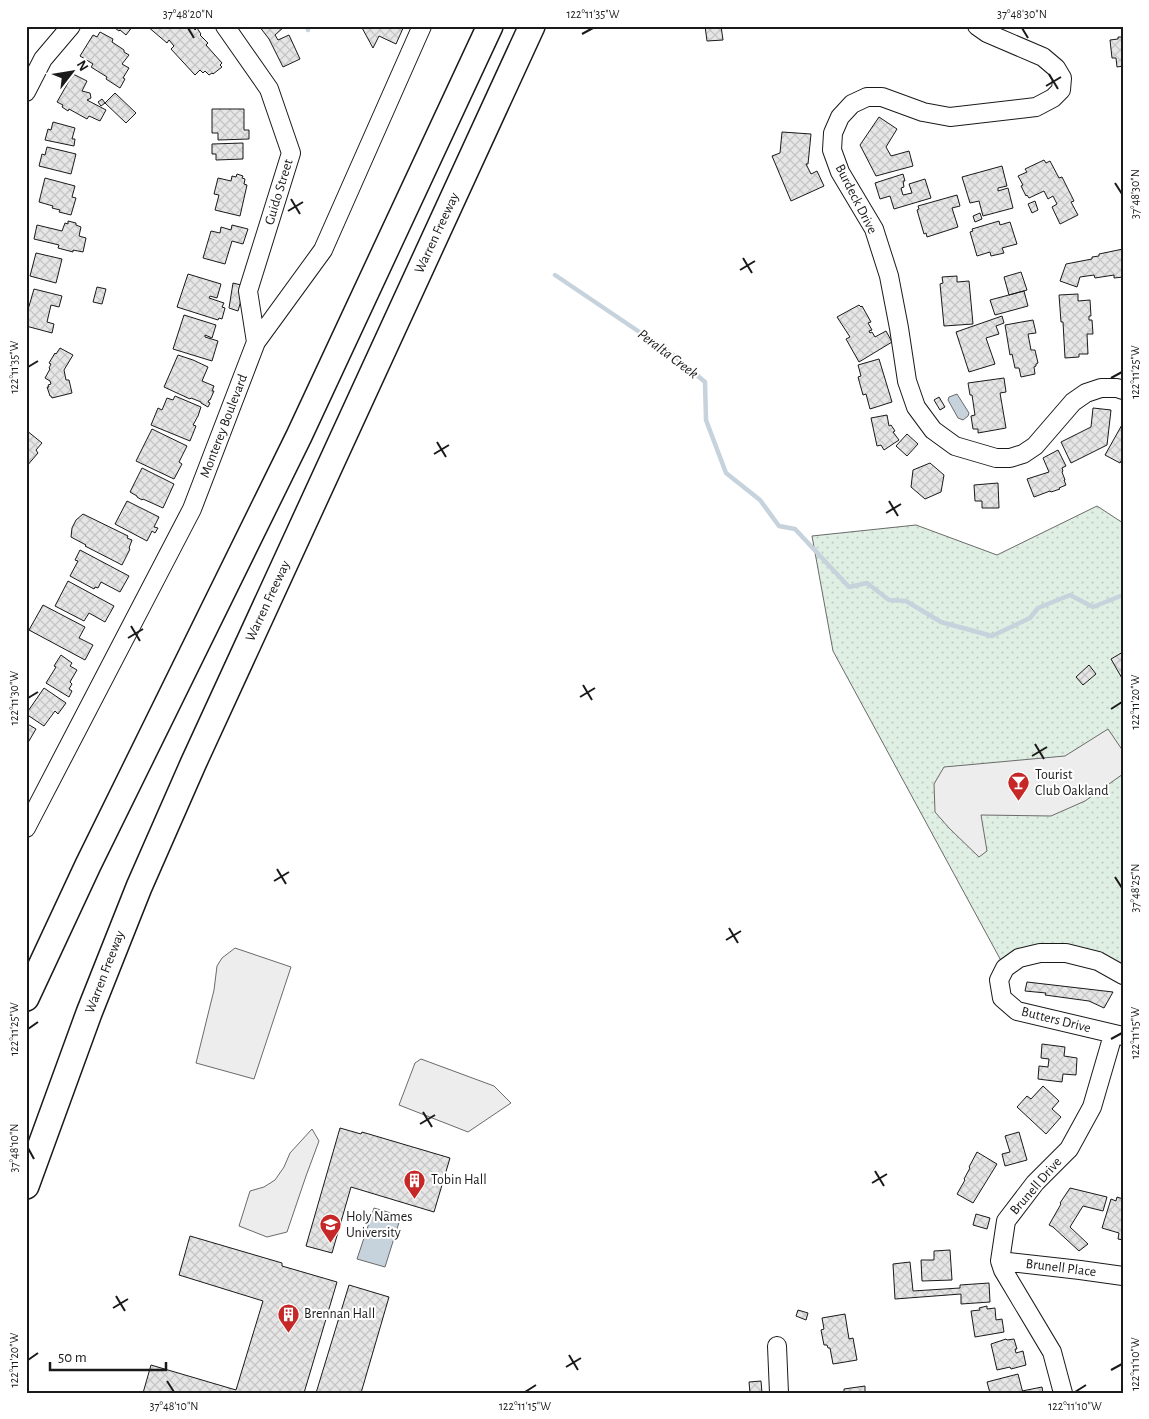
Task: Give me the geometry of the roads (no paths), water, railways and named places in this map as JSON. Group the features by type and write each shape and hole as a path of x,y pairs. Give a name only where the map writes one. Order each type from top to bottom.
{"highway":[{"path":"26,998 88,865 299,436 490,26"},
{"name":"Warren Freeway","path":"26,1186 89,1013 139,886 193,764 532,26"}],"street":[{"path":"26,92 44,59 71,26"},
{"name":"Guido Street","path":"225,26 269,89 292,153 248,291 256,342"},
{"name":"Monterey Boulevard","path":"26,828 192,509 256,342 323,250 422,26"},
{"name":"Burdeck Drive","path":"977,26 987,33 1043,57 1056,68 1062,78 1062,90 1053,98 1036,106 950,117 923,112 882,96 867,97 852,104 840,117 834,133 832,150 840,172 874,229 889,276 907,381 916,407 932,430 956,446 996,458 1010,458 1023,454 1035,446 1073,402 1086,393 1101,388 1123,390"},
{"name":"Butters Drive","path":"1118,1036 1017,1011 1002,998 999,980 1005,968 1019,958 1040,953 1066,953 1098,962 1123,974"},
{"name":"Brunell Drive","path":"1000,1261 1006,1221 1035,1183 1069,1148 1092,1107 1118,1036"},
{"path":"1000,1261 1003,1270 1052,1352 1062,1393"},
{"name":"Brunell Place","path":"1000,1261 1123,1276"},
{"path":"777,1346 779,1393"}],"waterway":[{"name":"Peralta Creek","path":"307,26 308,30"},
{"name":"Peralta Creek","path":"555,275 672,354 705,382 706,420 726,473 760,500 779,526 795,529 849,587 867,583 889,600 906,601 941,622 992,636 1030,618 1038,608 1070,595 1093,607 1123,595"}],"place":[{"name":"Tourist Club Oakland","path":"1019,802"},
{"name":"Tobin Hall","path":"415,1199"},
{"name":"Holy Names University","path":"330,1244"},
{"name":"Brennan Hall","path":"288,1333"}]}
